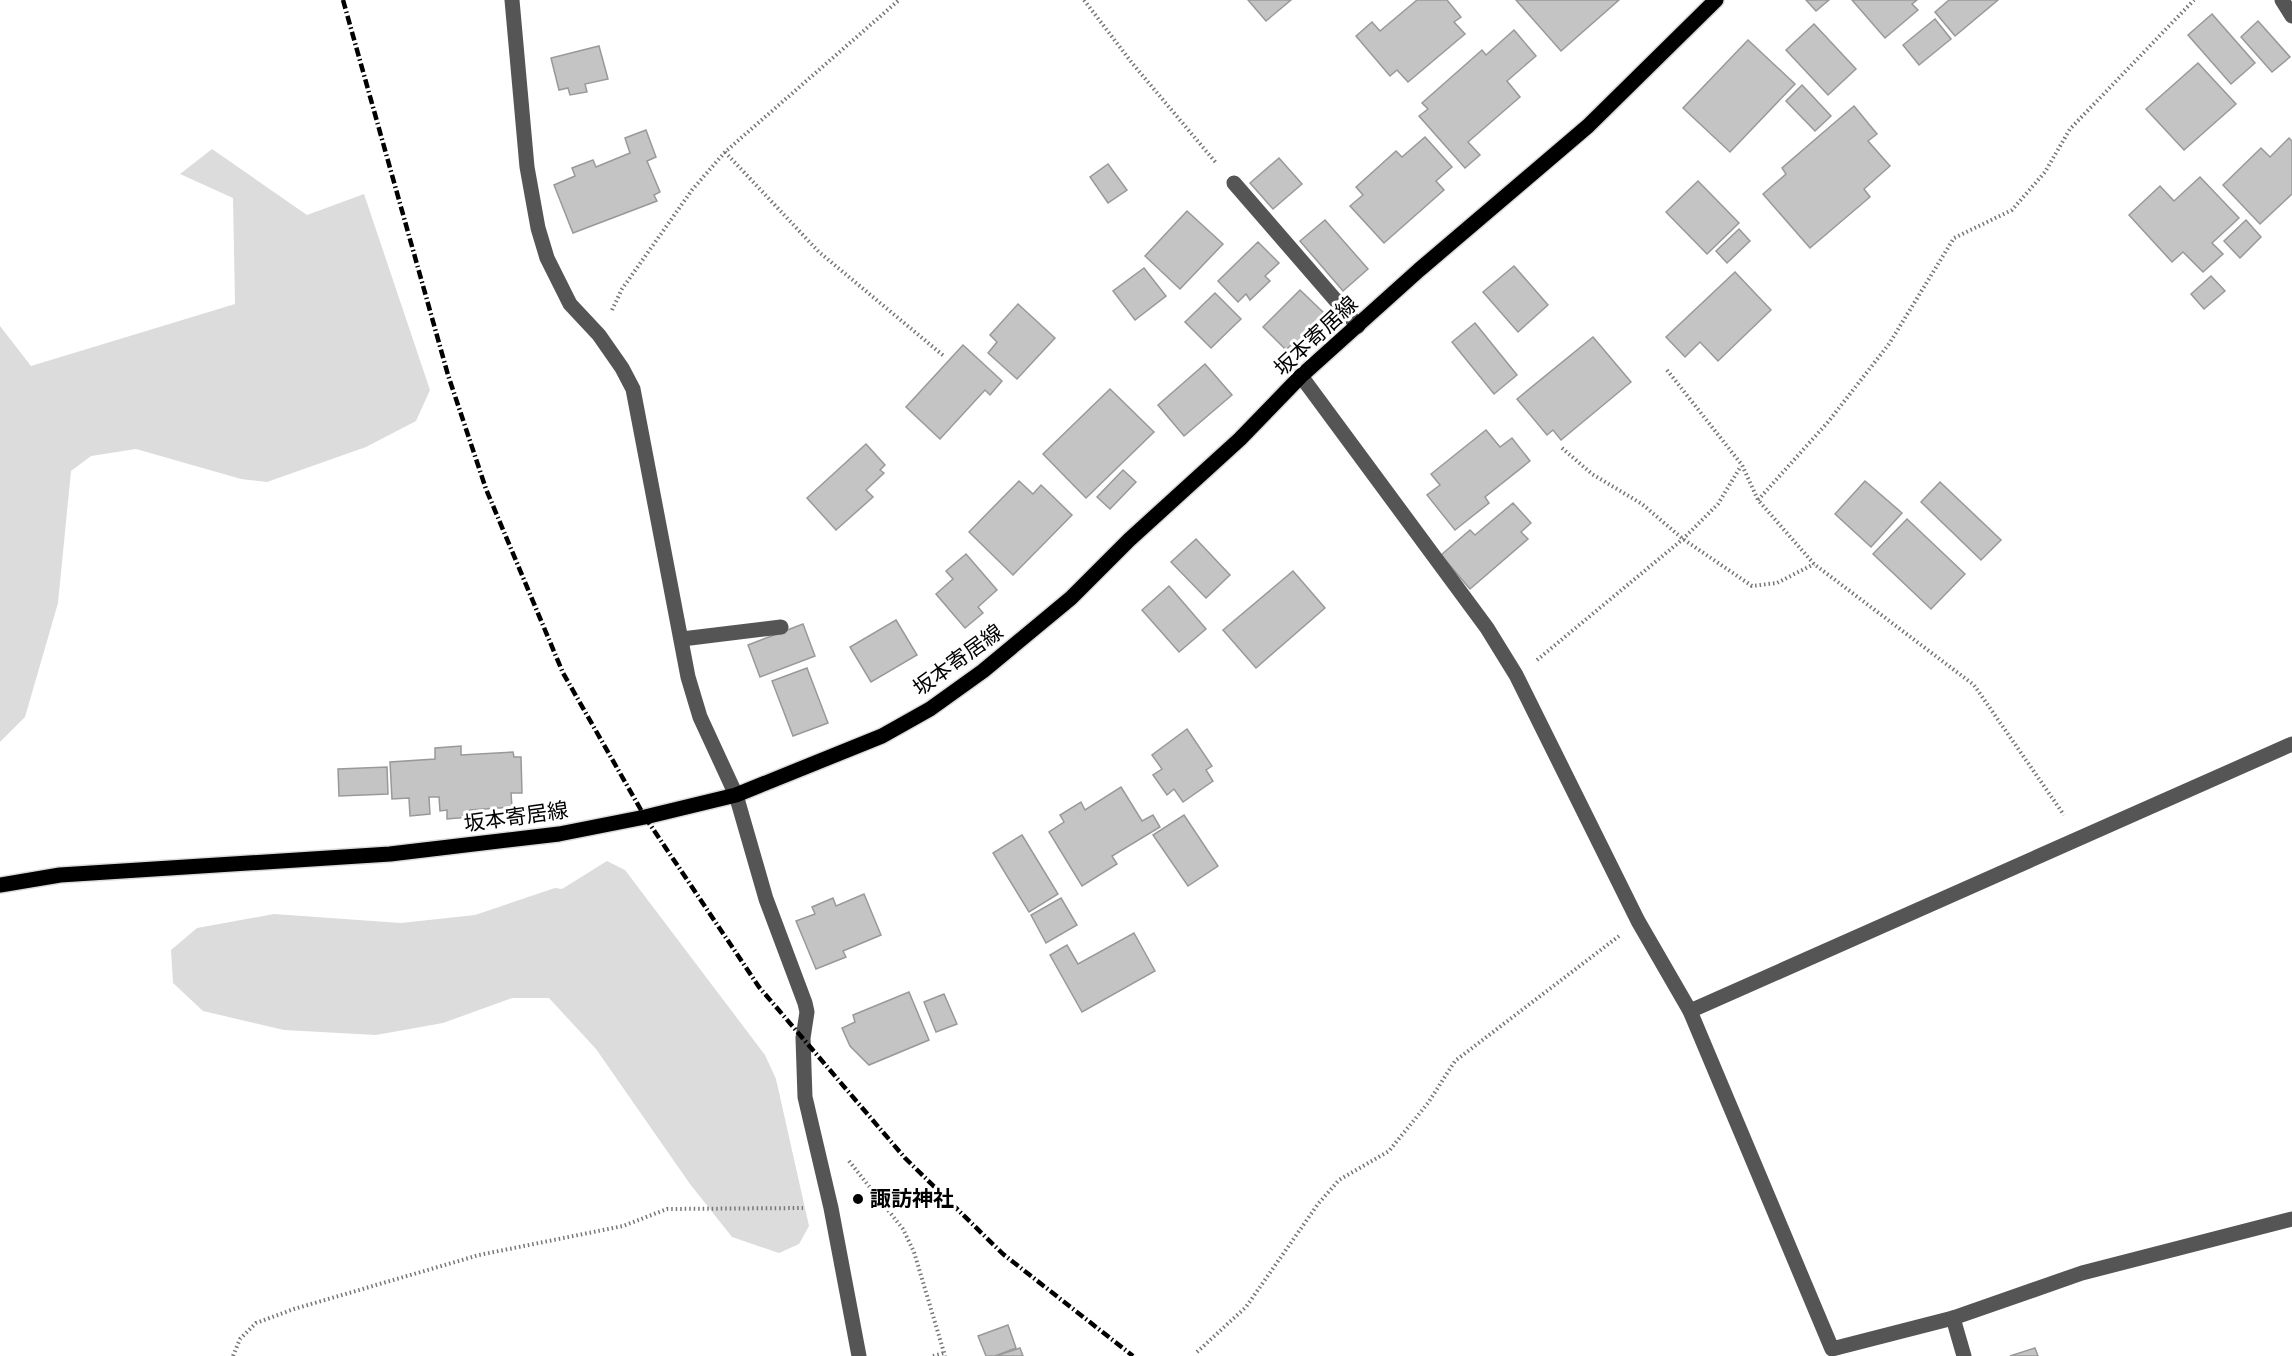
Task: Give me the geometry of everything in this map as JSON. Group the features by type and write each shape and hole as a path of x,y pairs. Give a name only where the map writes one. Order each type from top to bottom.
{"main road":[{"name":"坂本寄居線","path":"0,885 60,875 390,854 559,834 645,817 736,795 882,736 930,709 983,671 1071,598 1129,540 1240,439 1301,376 1419,270 1588,126 1716,0"}],"street":[{"path":"512,0 527,167 538,228 547,258 570,304 599,335 633,388 688,677 700,717 736,795 766,899 805,1003 807,1012 803,1038 802,1079 814,1145 831,1208 859,1356"},
{"path":"2282,0 2292,16"},
{"path":"1234,183 1358,326"},
{"path":"1301,376 1487,628 1516,675 1638,921 1690,1011 1832,1349 1953,1318 2082,1273 2292,1219"},
{"path":"682,639 781,627"},
{"path":"1690,1011 2292,744"},
{"path":"1953,1318 1964,1356"}],"path":[{"path":"599,335 622,289 692,190 725,152 899,0"},
{"path":"1084,0 1132,63 1234,183"},
{"path":"1758,500 1828,422 1889,344 1954,238 2012,210 2045,172 2070,129 2194,0"},
{"path":"725,152 819,252 945,357"},
{"path":"1667,370 1742,465 1758,500 1814,564 1974,685 2079,838"},
{"path":"1562,448 1592,474 1642,504 1683,539 1752,586 1778,583 1814,564"},
{"path":"1516,675 1553,648 1683,539 1718,504 1742,465"},
{"path":"1197,1352 1246,1307 1318,1204 1339,1180 1389,1151 1428,1103 1455,1061 1638,921"},
{"path":"814,1145 851,1162 903,1229 914,1252 944,1354 933,1356"},
{"path":"233,1356 240,1339 256,1323 294,1308 479,1255 622,1226 667,1209 831,1208"}],"shaded area":[{"path":"212,149 307,215 364,194 430,390 416,421 366,447 267,482 241,479 136,449 91,456 71,471 58,603 25,717 0,742 0,326 31,366 235,304 233,198 180,174"},
{"path":"607,861 625,870 765,1055 776,1079 809,1226 799,1244 779,1253 732,1237 690,1184 596,1049 549,998 512,998 443,1023 376,1035 284,1030 203,1011 173,983 171,950 197,928 274,914 401,923 475,915 555,888 562,889"}],"building":[{"path":"1248,0 1291,0 1266,21"},
{"path":"1417,0 1447,0 1461,17 1454,22 1465,34 1408,82 1397,70 1390,76 1356,36 1372,22 1380,31"},
{"path":"1516,0 1619,0 1561,51"},
{"path":"1806,0 1829,0 1816,11"},
{"path":"1852,0 1917,0 1912,4 1918,10 1885,38"},
{"path":"1949,0 1998,0 1955,36 1935,12"},
{"path":"2212,14 2255,63 2231,84 2188,35"},
{"path":"1935,19 1951,39 1919,65 1903,45"},
{"path":"2258,21 2290,57 2272,72 2241,37"},
{"path":"1814,24 1856,69 1828,95 1786,50"},
{"path":"1514,30 1536,56 1507,81 1520,97 1468,142 1480,155 1465,168 1419,116 1428,109 1422,103 1482,50 1486,55"},
{"path":"1748,40 1795,84 1730,152 1683,108"},
{"path":"599,46 608,79 585,84 587,92 570,95 568,88 559,90 551,58"},
{"path":"2198,63 2236,104 2184,150 2146,109"},
{"path":"1802,85 1831,116 1815,131 1786,101"},
{"path":"1854,106 1877,134 1868,141 1890,166 1864,189 1870,197 1810,248 1763,194 1786,174 1782,168"},
{"path":"646,130 656,157 647,161 660,192 654,195 657,201 573,233 554,185 575,176 572,168 593,160 596,167 630,153 625,138"},
{"path":"1425,137 1452,167 1436,181 1444,190 1384,243 1350,206 1363,195 1356,187 1396,151 1402,157"},
{"path":"2289,138 2292,141 2292,194 2260,224 2223,185 2261,148 2270,157"},
{"path":"1279,158 1302,184 1273,209 1250,183"},
{"path":"1108,164 1127,190 1108,203 1090,177"},
{"path":"2200,177 2239,218 2212,243 2223,254 2203,272 2183,252 2172,262 2129,215 2160,186 2174,201"},
{"path":"1698,181 1739,223 1707,254 1666,212"},
{"path":"1187,211 1223,244 1180,289 1145,256"},
{"path":"1325,220 1368,269 1343,291 1300,241"},
{"path":"2246,220 2261,237 2240,258 2224,241"},
{"path":"1739,229 1750,241 1727,263 1716,251"},
{"path":"1258,242 1279,263 1265,276 1270,281 1250,300 1246,294 1238,302 1218,281"},
{"path":"1514,266 1548,305 1518,332 1483,292"},
{"path":"1144,268 1166,296 1135,320 1113,291"},
{"path":"1735,272 1771,310 1718,361 1700,342 1685,357 1666,337"},
{"path":"2211,276 2225,291 2204,309 2191,294"},
{"path":"1300,290 1324,313 1318,319 1327,328 1301,355 1291,345 1286,350 1263,327"},
{"path":"1215,293 1241,319 1211,348 1185,322"},
{"path":"1018,304 1055,338 1017,379 988,353 997,342 990,335"},
{"path":"1475,323 1517,375 1494,394 1452,342"},
{"path":"1593,337 1631,382 1561,440 1553,430 1547,435 1517,399"},
{"path":"963,345 1002,381 990,395 985,390 940,439 906,407"},
{"path":"1205,364 1232,395 1184,436 1158,405"},
{"path":"1110,389 1154,432 1086,498 1043,454"},
{"path":"1486,430 1500,447 1512,438 1530,461 1485,497 1489,503 1455,530 1427,495 1440,485 1431,474"},
{"path":"866,444 885,465 880,470 884,473 866,490 873,497 836,530 807,498"},
{"path":"1123,470 1136,482 1110,509 1097,497"},
{"path":"1019,481 1033,494 1041,485 1072,515 1013,575 969,532"},
{"path":"1865,481 1902,513 1871,547 1835,514"},
{"path":"1940,482 2001,540 1981,560 1921,502"},
{"path":"1513,503 1531,523 1521,532 1528,539 1470,589 1441,555 1470,530 1475,535"},
{"path":"1907,519 1965,574 1931,609 1873,554"},
{"path":"1196,539 1230,575 1206,598 1171,562"},
{"path":"966,554 997,590 978,607 983,613 965,628 936,594 953,579 946,571"},
{"path":"1293,571 1325,608 1256,668 1223,630"},
{"path":"1169,586 1206,629 1179,652 1142,610"},
{"path":"896,620 917,655 871,682 850,647"},
{"path":"803,624 815,656 760,677 748,645"},
{"path":"807,668 828,723 793,736 772,681"},
{"path":"1187,729 1212,766 1206,770 1213,781 1183,802 1174,789 1167,795 1153,775 1162,769 1152,755"},
{"path":"461,746 461,755 513,752 514,757 521,757 522,793 511,793 512,807 470,810 470,817 447,819 447,810 440,811 439,797 429,797 430,814 410,816 409,798 392,799 390,762 435,759 435,748"},
{"path":"387,767 388,794 339,796 338,769"},
{"path":"1121,787 1142,821 1153,815 1160,827 1112,856 1117,864 1082,886 1049,832 1064,822 1060,815 1081,802 1085,810"},
{"path":"1184,815 1218,866 1188,886 1153,835"},
{"path":"1022,835 1058,894 1029,912 993,853"},
{"path":"864,894 881,935 843,951 846,957 816,969 796,921 815,914 812,907 833,898 836,906"},
{"path":"1061,898 1077,925 1046,943 1031,915"},
{"path":"1134,933 1155,971 1082,1012 1050,955 1067,945 1078,964"},
{"path":"909,992 929,1040 869,1065 850,1046 842,1028 855,1022 853,1015"},
{"path":"944,994 957,1024 936,1032 924,1002"},
{"path":"1008,1325 1016,1348 995,1356 986,1356 978,1336"},
{"path":"1020,1348 1023,1356 996,1356"},
{"path":"2035,1348 2038,1356 2010,1356"}],"railway":[{"path":"343,0 448,375 486,489 563,673 645,817 759,987 905,1158 1003,1254 1133,1356"}],"place":[{"name":"諏訪神社","path":"858,1199"}]}
